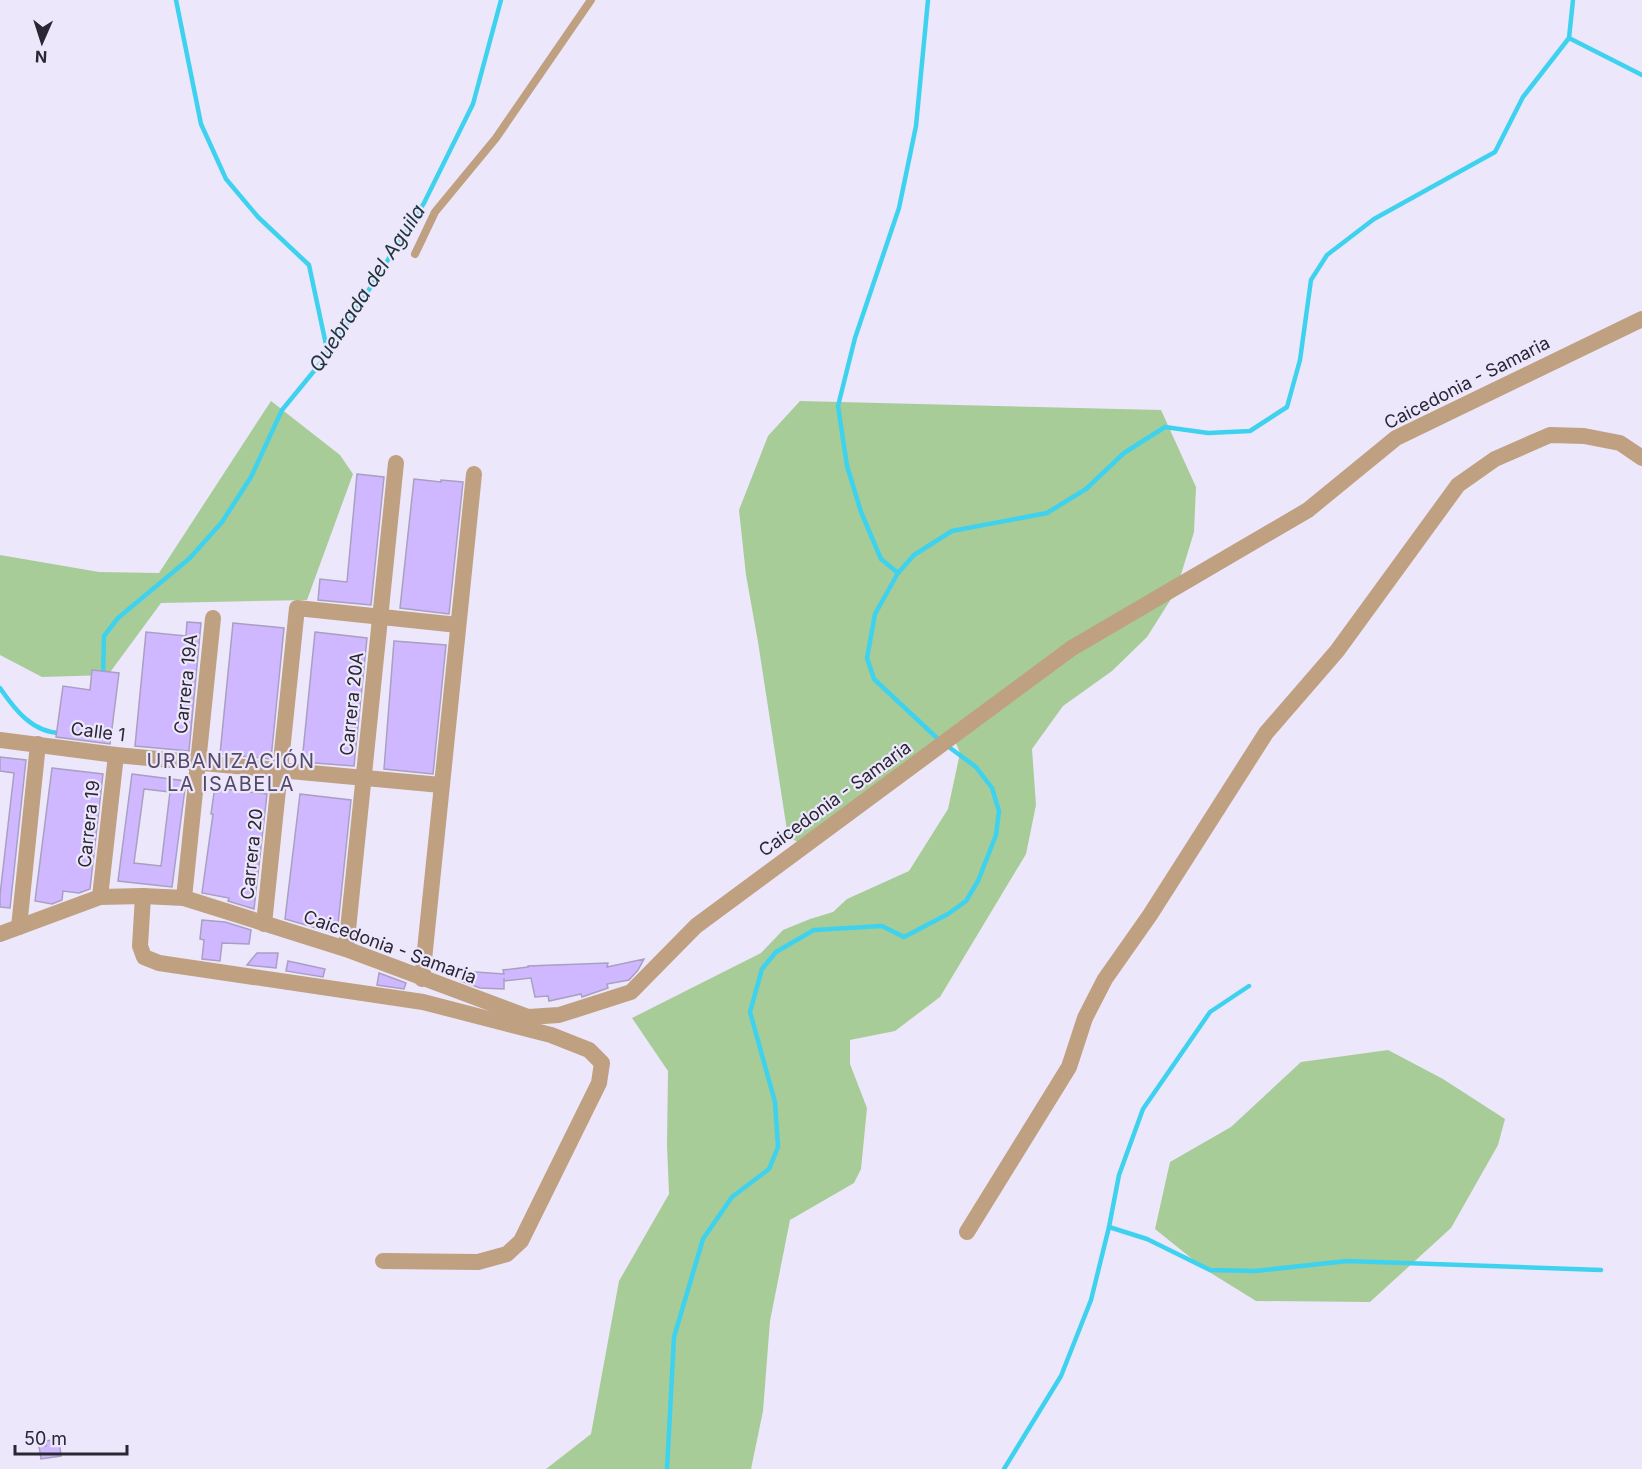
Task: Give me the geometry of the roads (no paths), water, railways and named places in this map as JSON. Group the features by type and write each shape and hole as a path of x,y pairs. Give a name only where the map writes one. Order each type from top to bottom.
{"street":[{"name":"Caicedonia - Samaria","path":"0,934 100,897 184,898 346,949 528,1017 559,1016 631,992 696,926 1072,648 1308,510 1396,438 1642,319"},
{"path":"967,1232 1070,1067 1085,1018 1105,979 1150,915 1266,733 1337,651 1458,485 1495,459 1550,435 1584,436 1620,443 1642,458"},
{"name":"Carrera 20A","path":"346,949 396,463"},
{"path":"422,979 474,474"},
{"name":"Carrera 20","path":"264,924 297,608 380,617"},
{"path":"380,617 458,625"},
{"name":"Carrera 19A","path":"184,898 213,618"},
{"name":"Calle 1","path":"0,740 116,755 441,786"},
{"path":"19,927 38,744"},
{"name":"Carrera 19","path":"100,897 116,755"},
{"path":"143,896 140,946 144,957 159,963 423,1002 551,1035 589,1050 602,1063 599,1083 521,1241 507,1254 478,1262 383,1261"}],"lane":[{"path":"415,254 435,212 496,138 591,0"}],"waterway":[{"path":"176,0 201,124 226,179 258,217 309,265 328,354"},
{"name":"Quebrada del Aguila","path":"103,676 104,636 118,618 190,558 222,522 251,477 282,410 328,354 424,203 473,104 501,0"},
{"path":"898,573 881,559 861,512 847,466 838,406 855,338 899,208 916,126 928,0"},
{"path":"667,1469 674,1337 703,1239 732,1197 769,1169 778,1147 775,1102 750,1012 762,969 776,952 814,930 882,926 904,937 948,914 966,901 978,881 996,835 999,811 992,788 976,767 938,739 874,679 867,658 875,614 898,573 914,555 952,531 1047,513 1086,489 1124,453 1165,427 1208,433 1250,431 1287,407 1300,360 1311,280 1327,255 1374,219 1495,152 1523,97 1569,38 1573,0"},
{"path":"1569,38 1642,75"},
{"name":"Quebrada del Aguila","path":"0,688 33,725 61,733"},
{"path":"1004,1469 1061,1376 1091,1300 1119,1175 1143,1109 1210,1012 1249,986"},
{"path":"1109,1227 1147,1239 1210,1270 1255,1271 1347,1261 1601,1270"}],"district":[{"name":"URBANIZACIÓN LA ISABELA","path":"231,772"}]}
